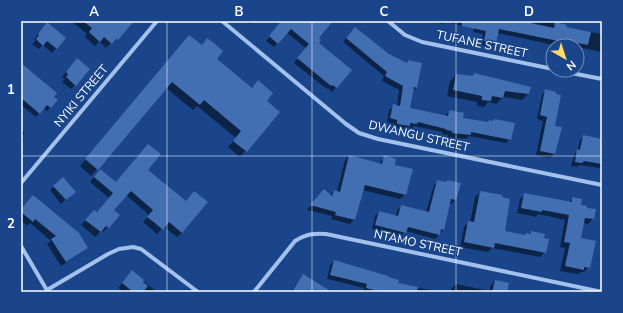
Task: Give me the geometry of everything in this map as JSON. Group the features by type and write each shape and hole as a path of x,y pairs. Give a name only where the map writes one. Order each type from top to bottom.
{"street":[{"name":"NYIKI STREET","path":"21,183 157,21"},
{"name":"DWANGU STREET","path":"222,21 334,115 359,133 378,139 602,185"},
{"name":"TUFANE STREET","path":"388,21 405,34 422,42 545,68"},
{"name":"TUFANE STREET","path":"585,76 602,79"},
{"name":"NTAMO STREET","path":"254,292 295,241 304,235 315,233 326,234 602,292"},
{"path":"21,246 48,291 108,254 119,249 133,247 141,249 198,292"}],"building":[{"path":"83,21 134,21 118,40 116,39 112,44 104,37 100,42 89,32 92,28"},
{"path":"281,21 333,21 319,38 321,40 319,43 352,70 337,88 332,85 331,86 297,58 309,44 291,29 278,44 269,36"},
{"path":"462,21 532,21 531,23 554,28 555,22 567,25 566,27 591,32 588,45 585,44 585,38 545,38 499,29 496,44 484,41 486,31 462,26"},
{"path":"47,22 66,38 57,49 47,41 43,46 36,39"},
{"path":"355,27 389,54 407,63 408,60 422,63 417,88 414,87 410,108 448,116 449,110 464,113 463,118 488,122 489,120 493,121 494,119 515,123 511,140 471,132 471,135 452,133 452,131 446,129 418,122 417,124 410,123 410,126 397,124 397,120 390,118 393,104 400,106 403,86 385,76 387,72 346,38"},
{"path":"189,35 202,45 207,38 215,44 223,51 217,59 252,88 258,80 273,93 267,101 280,112 247,152 233,141 241,131 204,100 200,105 172,82 98,170 85,159"},
{"path":"77,58 90,69 76,86 66,77 68,74 66,72"},
{"path":"21,63 57,93 54,97 58,100 51,108 47,105 40,114 21,98"},
{"path":"474,73 531,87 529,94 505,91 503,98 492,96 491,101 482,100 482,96 453,90 456,74 473,76"},
{"path":"545,89 561,95 555,126 562,127 555,154 540,151 547,117 540,115"},
{"path":"583,135 602,139 602,164 584,161 582,163 575,162 577,149 580,150"},
{"path":"148,144 161,154 148,170 186,201 194,191 208,202 182,233 169,222 163,230 147,217 153,210 131,191 114,210 120,215 109,228 106,226 101,232 85,220 94,210 97,212 113,193 94,177 100,169 116,182"},
{"path":"349,155 382,164 384,155 396,159 395,165 413,169 406,195 365,185 355,220 335,215 336,212 310,205 324,189 332,196 334,190 340,192"},
{"path":"63,177 76,192 66,200 53,186"},
{"path":"437,180 447,182 447,180 461,183 456,200 451,199 444,230 441,229 440,235 408,227 406,233 375,225 379,211 398,216 401,205 429,212"},
{"path":"480,191 502,195 502,197 510,199 505,231 525,235 526,233 531,234 531,231 545,234 544,238 549,239 546,253 495,243 494,248 464,242 468,221 474,222"},
{"path":"524,193 572,202 572,197 582,199 581,205 587,206 587,208 596,209 594,219 585,218 581,238 596,241 590,268 584,267 584,270 565,266 570,243 564,242 569,215 521,208"},
{"path":"33,195 79,233 88,248 66,262 51,239 56,236 35,219 33,222 21,212 21,209"},
{"path":"334,260 388,276 399,280 398,283 418,287 417,292 381,292 366,288 367,284 330,275"},
{"path":"132,270 144,280 143,282 148,286 143,292 133,292 122,283"},
{"path":"303,274 332,292 292,292"},
{"path":"495,280 509,283 507,292 492,292"}]}
